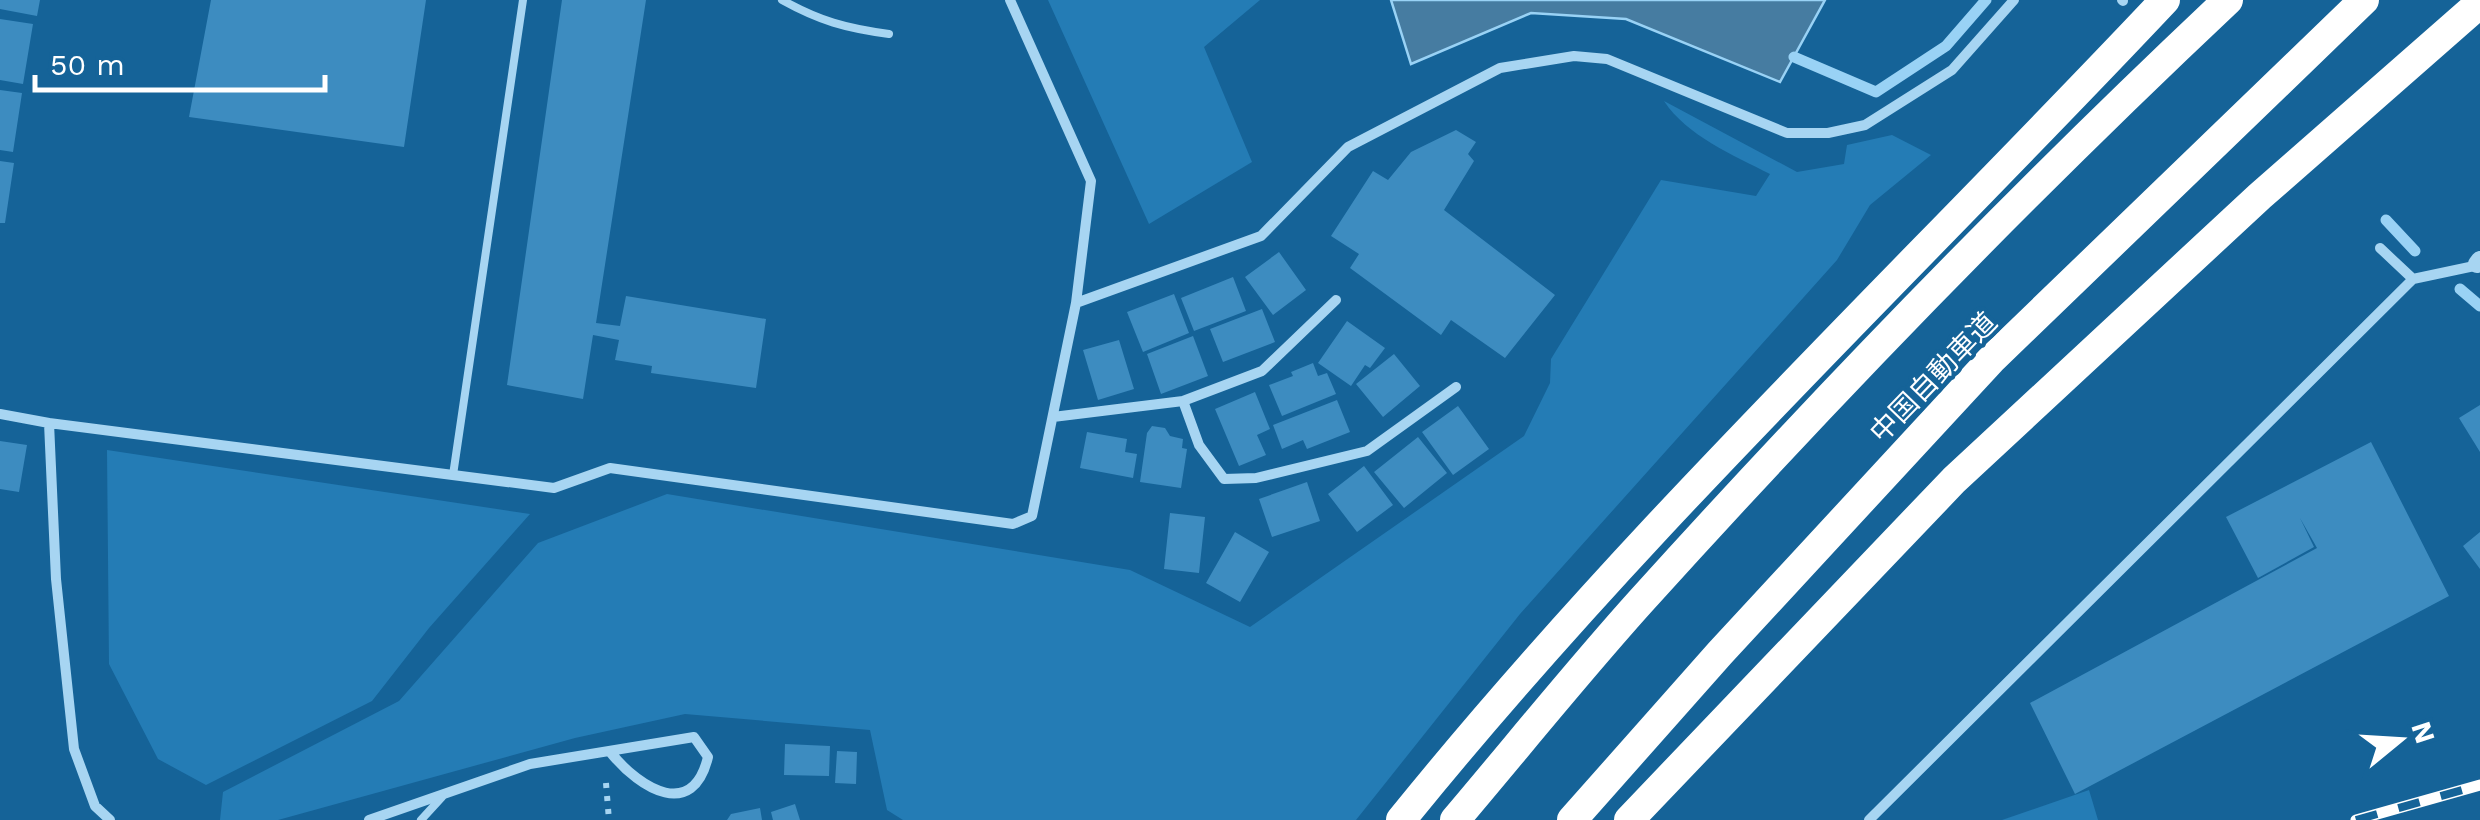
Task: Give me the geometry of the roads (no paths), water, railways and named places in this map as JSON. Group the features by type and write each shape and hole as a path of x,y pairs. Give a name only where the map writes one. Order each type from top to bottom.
{"highway":[{"path":"1401,820 1478,724 1822,351 2165,0"},
{"path":"1455,820 1640,603 1933,288 2118,103 2228,0"},
{"name":"中国自動車道","path":"1572,820 1720,653 1991,360 2364,0"},
{"path":"1629,820 1954,480 2260,196 2480,3"}],"street":[{"path":"0,414 554,488 610,468 1013,524 1032,516 1076,303 1091,180 1010,0"},
{"path":"1076,303 1261,236 1348,147 1500,68 1574,56 1607,59 1787,133 1828,133 1866,125 1952,70 2014,0"},
{"path":"2380,248 2413,280"},
{"path":"1870,820 2413,280 2479,263"},
{"path":"1053,417 1184,402 1262,371 1336,300"},
{"path":"1184,402 1199,445 1224,480 1256,478 1368,451 1456,387"},
{"path":"48,423 56,578 74,749 95,806 110,820"},
{"path":"369,820 530,764 694,737 708,757 704,778 688,795 666,799 648,791 611,752"}],"lane":[{"path":"453,475 523,0"},
{"path":"782,0 829,24 889,34"},
{"path":"421,820 445,794"}],"waterway":[{"path":"1794,57 1876,92 1946,46 1986,0"},
{"path":"2386,220 2415,251"},
{"path":"2460,289 2480,306"}],"railway":[{"path":"2356,820 2480,785"}]}
